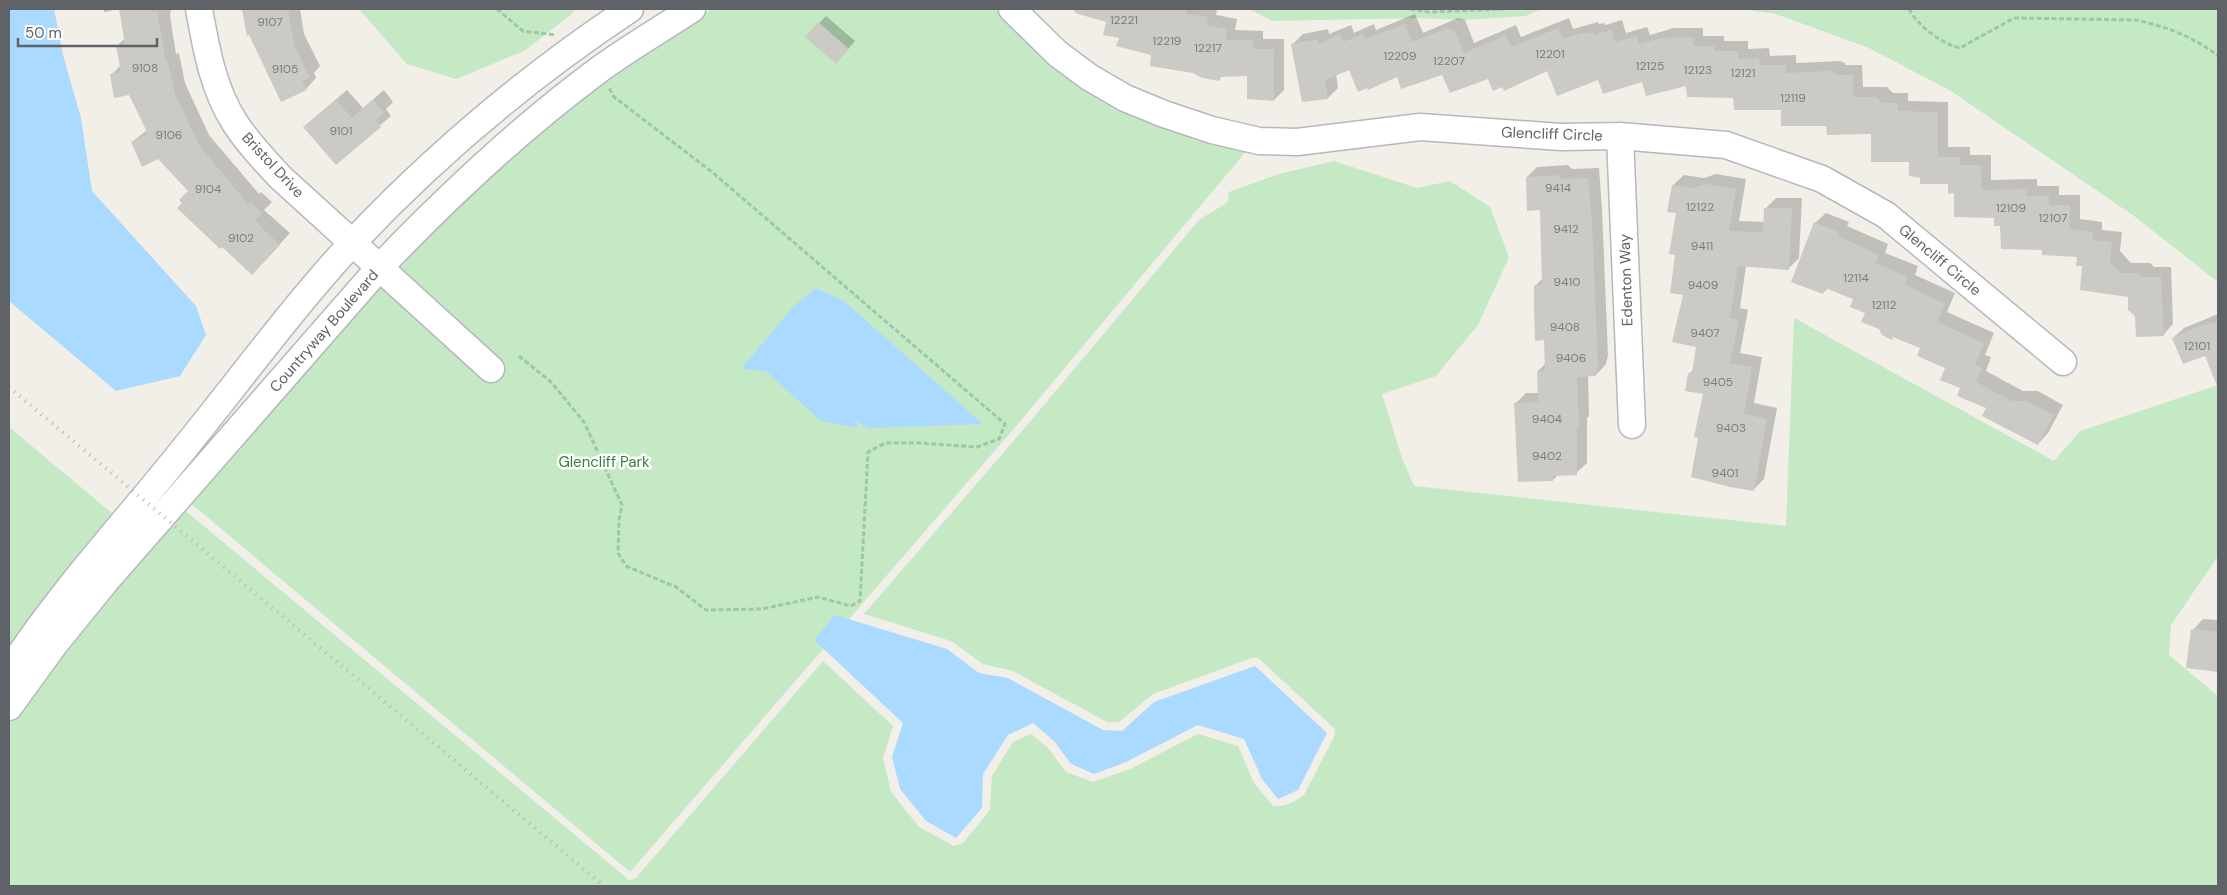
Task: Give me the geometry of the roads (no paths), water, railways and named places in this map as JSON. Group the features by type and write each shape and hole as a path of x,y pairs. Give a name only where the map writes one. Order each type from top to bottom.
{"street":[{"name":"Bristol Drive","path":"199,9 208,57 220,93 235,123 257,152 280,177 491,369"},
{"path":"9,671 38,628 182,451 241,375 353,242 444,152 515,92 573,48 630,9"},
{"name":"Countryway Boulevard","path":"9,707 54,645 105,582 380,268 467,179 598,71 692,9"},
{"name":"Glencliff Circle","path":"1012,9 1027,26 1058,54 1089,77 1125,98 1205,128 1259,141 1297,142 1420,127 1561,137 1620,136 1726,145 1822,179 1886,215 2064,362"},
{"name":"Edenton Way","path":"1620,136 1632,425"}],"water":[{"path":"9,9 54,9 63,55 81,118 92,191 196,306 206,335 180,376 116,391 9,301"},
{"path":"816,288 844,301 983,424 869,428 855,421 858,428 821,421 766,371 741,369 792,308"},
{"path":"835,615 947,649 979,673 1008,678 1103,730 1122,731 1154,702 1255,666 1327,733 1298,790 1278,799 1262,779 1244,739 1198,725 1126,762 1094,774 1071,764 1055,742 1033,723 1008,735 983,774 982,808 956,838 926,821 900,789 892,757 903,723 814,640"}],"railway":[{"path":"9,387 604,886"}],"park label":[{"name":"Glencliff Park","path":"604,462"}]}
